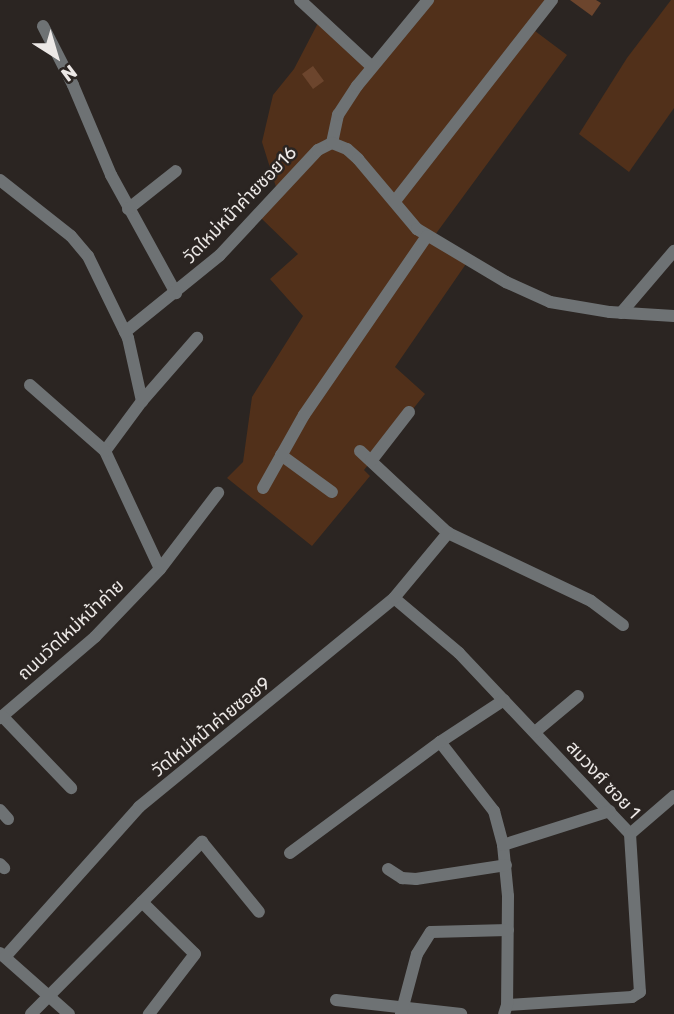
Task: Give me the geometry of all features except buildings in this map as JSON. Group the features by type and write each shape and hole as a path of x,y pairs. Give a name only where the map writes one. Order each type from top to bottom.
{"street":[{"path":"300,0 372,66"},
{"path":"428,0 372,66 338,115 332,143 347,149 417,229 506,282 550,302 621,313 674,316"},
{"path":"395,201 552,0"},
{"path":"43,26 74,85 111,175 176,293"},
{"name":"วัดใหม่หน้าค่ายซอย16","path":"124,332 176,293 220,255 318,150 332,143"},
{"path":"128,209 176,171"},
{"path":"0,180 71,236 88,256 124,332 142,401"},
{"path":"263,488 304,415 428,236"},
{"path":"621,313 674,251"},
{"path":"105,451 142,401 197,338"},
{"path":"30,385 105,451 160,569"},
{"path":"371,461 409,412"},
{"path":"360,451 448,533 591,601 623,625"},
{"path":"281,455 332,492"},
{"name":"ถนนวัดใหม่หน้าค่าย","path":"1,717 95,637 160,569 218,493"},
{"name":"วัดใหม่หน้าค่ายซอย9","path":"2,955 139,807 394,598 448,533"},
{"name":"สมวงศ์ ซอย 1","path":"394,598 459,653 630,834 640,992 632,998 580,1007 505,1010"},
{"path":"535,732 578,696"},
{"path":"290,853 440,742 504,700"},
{"path":"1,717 71,788"},
{"path":"440,742 494,811 503,845 508,930 505,1010"},
{"path":"630,834 674,796"},
{"path":"503,845 610,811"},
{"path":"30,1014 202,842 259,912"},
{"path":"388,869 402,878 416,879 506,865"},
{"path":"142,902 195,954 149,1014"},
{"path":"402,1011 417,954 431,932 508,930"},
{"path":"2,955 69,1014"},
{"path":"336,1000 348,1009 461,1014"}],"shaded area":[{"path":"428,0 552,0 531,28 567,55 432,239 468,261 395,367 425,394 364,470 370,476 312,546 227,478 243,462 252,397 303,316 270,279 298,254 261,218 276,187 262,142 273,95 294,69 318,23 372,66"},
{"path":"671,0 674,0 674,108 629,172 579,134 627,58"}]}
